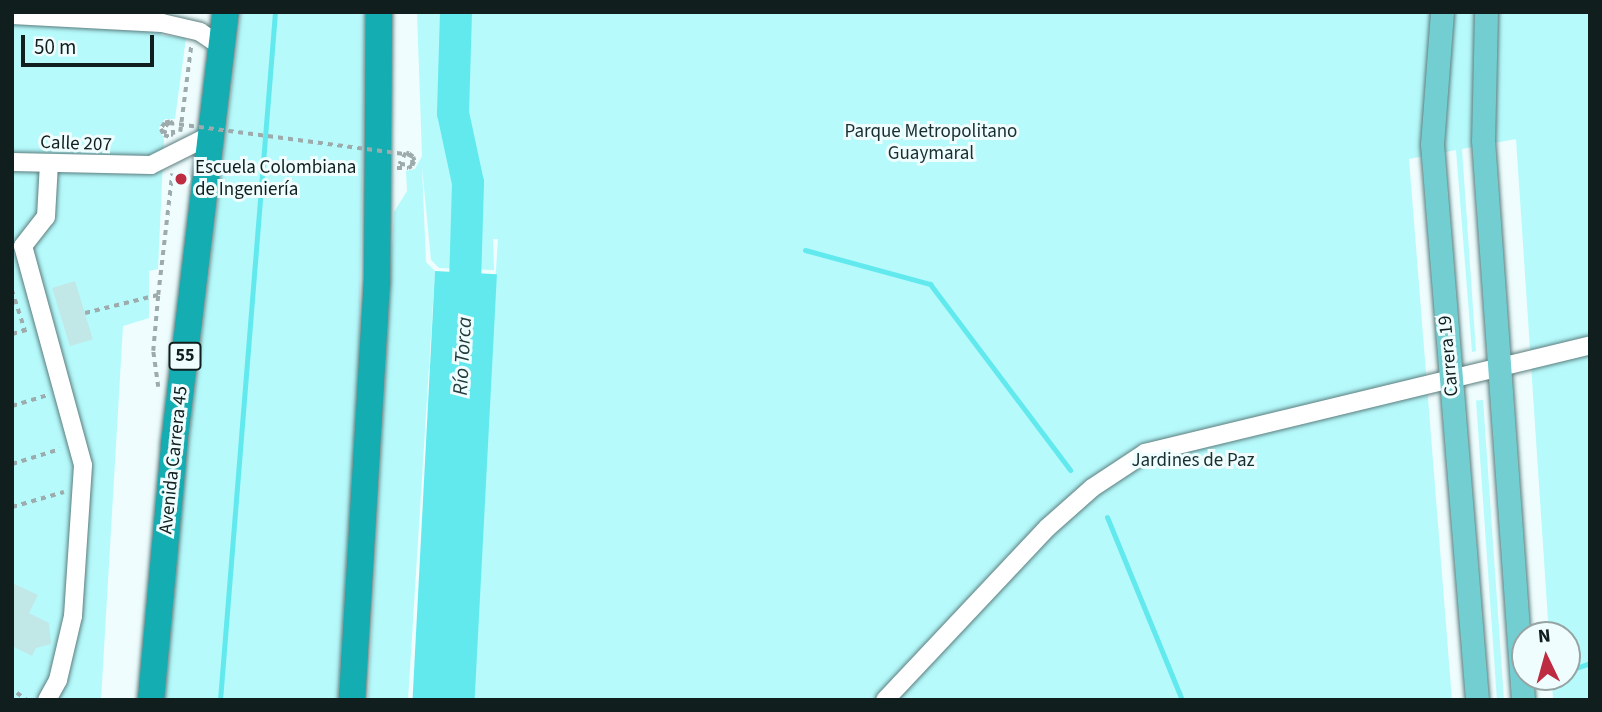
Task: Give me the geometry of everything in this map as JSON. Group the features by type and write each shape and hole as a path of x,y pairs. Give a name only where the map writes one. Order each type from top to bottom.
{"highway":[{"name":"Avenida Carrera 45","path":"151,700 174,445 226,12"},
{"path":"352,700 377,281 379,12"}],"main road":[{"name":"Carrera 19","path":"1442,12 1432,144 1477,700"},
{"path":"1486,12 1483,140 1523,700"}],"lane":[{"path":"12,15 162,23 193,30 222,47"},
{"name":"Calle 207","path":"12,162 138,167 177,155 213,134"},
{"path":"47,700 58,680 73,616 83,465 23,246 46,217 49,164"},
{"path":"885,700 1046,528 1092,488 1145,453 1590,345"}],"path":[{"path":"85,313 158,295 168,186 177,155 193,30"},
{"path":"169,137 163,134 161,129 165,123 170,122 172,123 174,124 176,131 169,136 162,129 169,123 183,125 196,126 222,130 367,149 380,150 393,152 406,154 409,154 413,163 403,167 400,157 404,154 406,153 409,154 414,161 412,166 406,168"},
{"path":"12,290 25,330"},
{"path":"12,406 53,393"},
{"path":"12,464 68,447"},
{"path":"12,507 73,489"},
{"path":"17,693 27,700"}],"green space":[{"path":"12,12 164,12 161,35 186,38 175,119 165,119 159,128 164,139 158,269 149,271 149,318 123,326 101,700 12,700"},
{"path":"241,12 365,12 359,360 338,700 165,700 185,473"},
{"path":"417,12 1590,12 1590,700 1553,700 1553,691 1581,691 1581,621 1548,621 1516,139 1462,149 1476,351 1472,352 1456,150 1409,159 1452,700 468,700 498,239 493,239 494,270 439,268 431,260 422,167 426,262 435,271 408,700 368,700 394,212 407,191 406,171 415,169 422,156"},
{"path":"1476,400 1483,400 1504,700 1497,700"}],"water":[{"path":"435,271 497,274 475,700 413,700"}],"building":[{"path":"75,281 93,339 70,346 52,288"},
{"path":"12,583 38,595 29,613 49,623 51,644 36,648 32,656 12,646"}],"waterway":[{"path":"220,700 275,12"},
{"name":"Río Torca","path":"456,12 453,113 468,183 464,314"},
{"path":"805,250 930,284 1070,470"},
{"path":"1107,517 1182,700"},
{"path":"1581,666 1590,663"}],"place":[{"name":"Escuela Colombiana de Ingeniería","path":"181,179"}],"park label":[{"name":"Parque Metropolitano Guaymaral","path":"931,143"},
{"name":"Jardines de Paz","path":"1193,461"}]}
